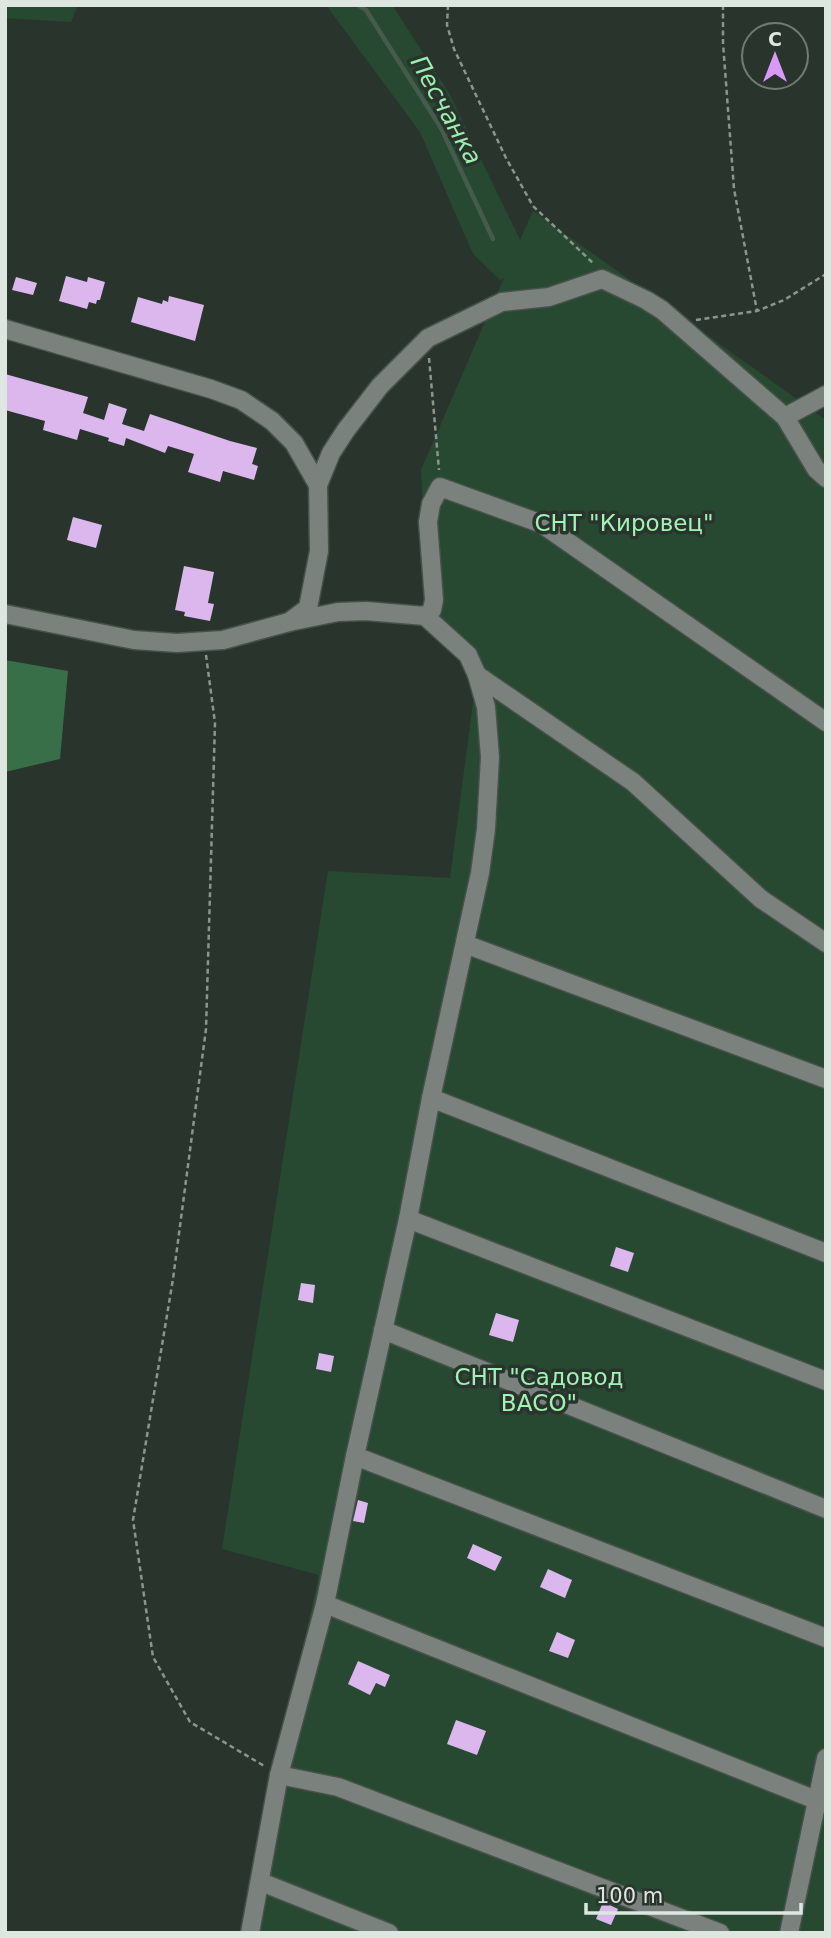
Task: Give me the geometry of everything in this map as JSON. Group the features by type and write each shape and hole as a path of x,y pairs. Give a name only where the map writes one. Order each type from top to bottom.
{"street":[{"path":"289,622 308,608 320,551 318,485 331,453 346,430 380,386 428,338 502,302 549,297 602,279 646,300 662,310 785,417 816,469 826,478"},
{"path":"5,329 241,400 272,421 294,443 318,485"},
{"path":"785,417 826,395"},
{"path":"425,616 432,610 434,600 428,522 431,504 440,486 542,524 826,723"},
{"path":"5,614 134,640 177,643 223,640 338,612 366,611 425,616 468,655 486,707 490,757 486,829 480,873 325,1605 279,1775 250,1933"},
{"path":"477,675 633,782 761,899 826,943"},
{"path":"465,944 826,1079"},
{"path":"431,1098 826,1254"},
{"path":"408,1219 826,1381"},
{"path":"383,1330 826,1509"},
{"path":"355,1456 826,1638"},
{"path":"325,1605 821,1802"},
{"path":"789,1933 821,1802 826,1758"},
{"path":"279,1775 338,1787 720,1933"},
{"path":"261,1882 390,1933"}],"path":[{"path":"448,5 447,25 454,49 506,158 533,206 619,287"},
{"path":"723,5 723,43 734,189 757,311"},
{"path":"696,320 757,311 784,300 826,274"},
{"path":"428,338 440,486"},
{"path":"205,641 215,723 206,1028 173,1279 133,1520 153,1657 190,1722 279,1775"}],"green space":[{"path":"5,5 78,5 71,22 5,18"},
{"name":"СНТ \"Кировец\"","path":"326,5 392,5 449,93 520,240 533,211 826,420 826,931 763,888 637,774 429,634 421,470 504,278 500,280 473,254 420,132"},
{"path":"5,660 68,671 60,759 5,772"},
{"name":"СНТ \"Садовод ВАСО\"","path":"476,680 629,787 826,949 826,1933 240,1933 319,1575 222,1549 328,871 450,878"}],"building":[{"path":"66,276 87,282 88,277 105,282 100,300 97,300 96,304 89,302 87,309 59,301"},
{"path":"16,277 37,283 33,295 12,290"},
{"path":"169,296 204,305 195,341 131,322 138,297 162,304 163,300 168,302"},
{"path":"5,374 88,397 83,413 104,420 109,403 127,409 122,424 144,431 150,414 257,448 252,464 258,466 254,480 223,471 220,482 188,472 194,454 168,446 165,453 126,438 124,446 80,429 77,440 43,430 45,421 5,410"},
{"path":"73,517 102,525 96,548 67,540"},
{"path":"184,566 214,572 208,603 214,604 210,621 184,616 185,612 175,610"},
{"path":"616,1247 634,1253 628,1272 610,1266"},
{"path":"301,1283 315,1285 313,1303 298,1300"},
{"path":"496,1313 519,1320 513,1342 489,1335"},
{"path":"319,1353 334,1356 331,1372 316,1369"},
{"path":"358,1500 368,1503 364,1523 353,1521"},
{"path":"473,1544 502,1557 495,1571 467,1558"},
{"path":"548,1569 572,1580 565,1598 540,1587"},
{"path":"557,1632 575,1640 568,1658 549,1651"},
{"path":"358,1661 390,1675 385,1687 376,1683 370,1695 348,1684"},
{"path":"456,1720 486,1731 477,1755 447,1744"},
{"path":"603,1902 618,1909 611,1925 596,1919"}],"waterway":[{"name":"Песчанка","path":"358,5 366,10 441,128 493,239"}]}
